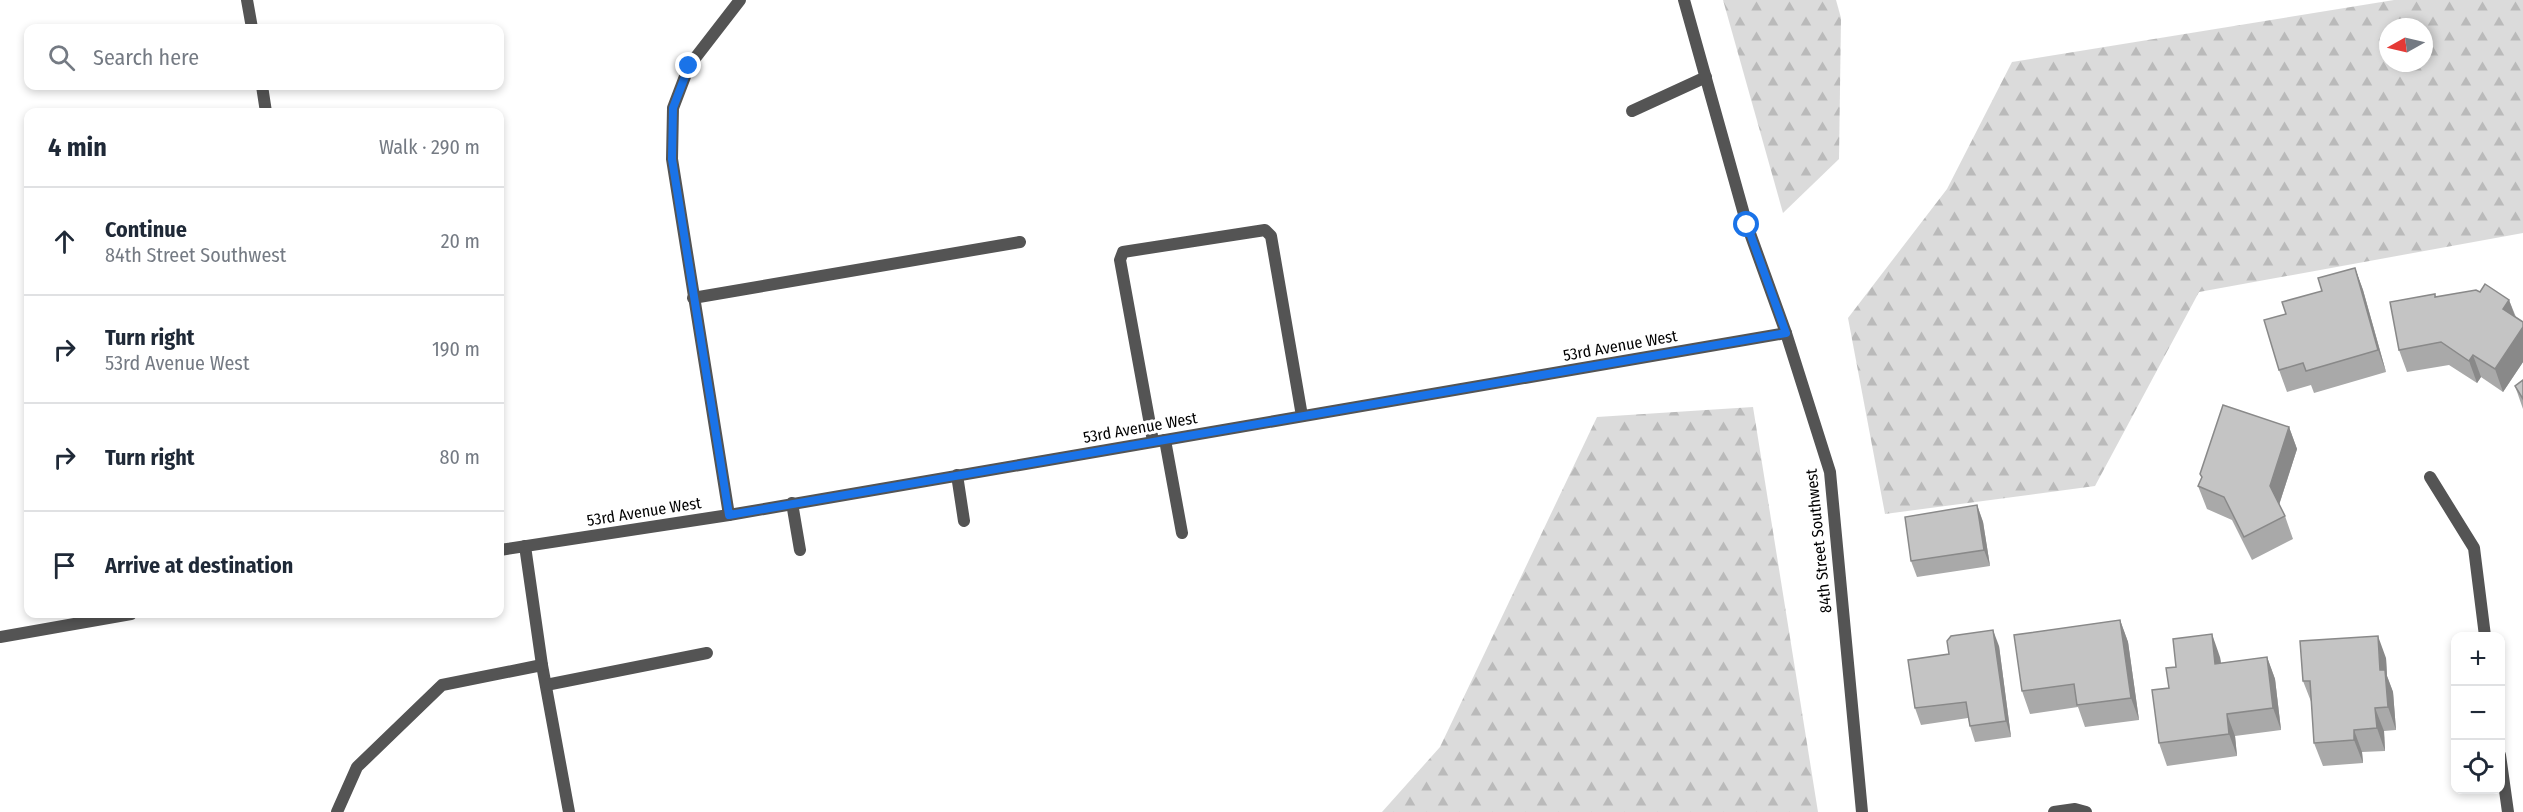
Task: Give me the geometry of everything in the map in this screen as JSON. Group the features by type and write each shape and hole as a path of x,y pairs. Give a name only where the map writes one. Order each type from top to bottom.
{"street":[{"path":"247,0 251,24"},
{"path":"729,515 672,159 673,108 689,66 740,0"},
{"name":"84th Street Southwest","path":"1684,0 1747,225 1786,333 1830,472 1862,812"},
{"path":"1632,111 1706,77"},
{"path":"263,90 265,108"},
{"path":"1182,533 1159,441 1120,260 1124,252 1265,230 1271,236 1302,416"},
{"path":"693,298 1020,242"},
{"name":"53rd Avenue West","path":"504,549 729,515 1786,333"},
{"path":"957,475 964,521"},
{"path":"2430,477 2474,548 2484,632"},
{"path":"792,503 800,550"},
{"path":"525,546 542,665 569,812"},
{"path":"0,637 108,618"},
{"path":"546,685 707,653"},
{"path":"338,812 357,767 442,685 542,665"},
{"path":"2505,791 2508,812"},
{"path":"2054,812 2075,809 2086,812"}],"green space":[{"path":"1723,0 1836,0 1841,18 1839,159 1783,213"},
{"path":"2394,0 2523,0 2523,233 2199,292 2095,486 1885,514 1848,318 1947,189 2012,62"},
{"path":"1753,407 1818,812 1382,812 1440,747 1597,417"}],"building":[{"path":"2355,268 2378,350 2306,371 2303,363 2279,370 2264,320 2286,314 2282,302 2322,291 2318,278"},
{"path":"2485,284 2509,300 2503,309 2523,322 2523,327 2495,369 2473,355 2469,361 2441,342 2399,350 2390,302 2435,294 2435,297 2476,290 2480,292"},
{"path":"2523,380 2523,399 2515,386"},
{"path":"2223,405 2289,427 2270,486 2285,516 2244,537 2224,497 2198,486"},
{"path":"1977,505 1984,550 1911,561 1905,517"},
{"path":"2120,620 2131,698 2077,705 2074,684 2022,691 2014,635"},
{"path":"1993,630 2006,721 1970,726 1966,702 1915,708 1908,660 1949,654 1947,641 1951,636"},
{"path":"2212,634 2215,664 2267,657 2273,708 2227,714 2229,734 2159,743 2152,690 2169,688 2166,668 2176,667 2173,639"},
{"path":"2378,636 2380,670 2385,670 2388,707 2375,708 2377,728 2354,730 2354,740 2314,743 2310,681 2303,681 2300,641"}],"route":[{"path":"689,66 673,108 672,159 729,515 1786,333 1747,225"}]}
